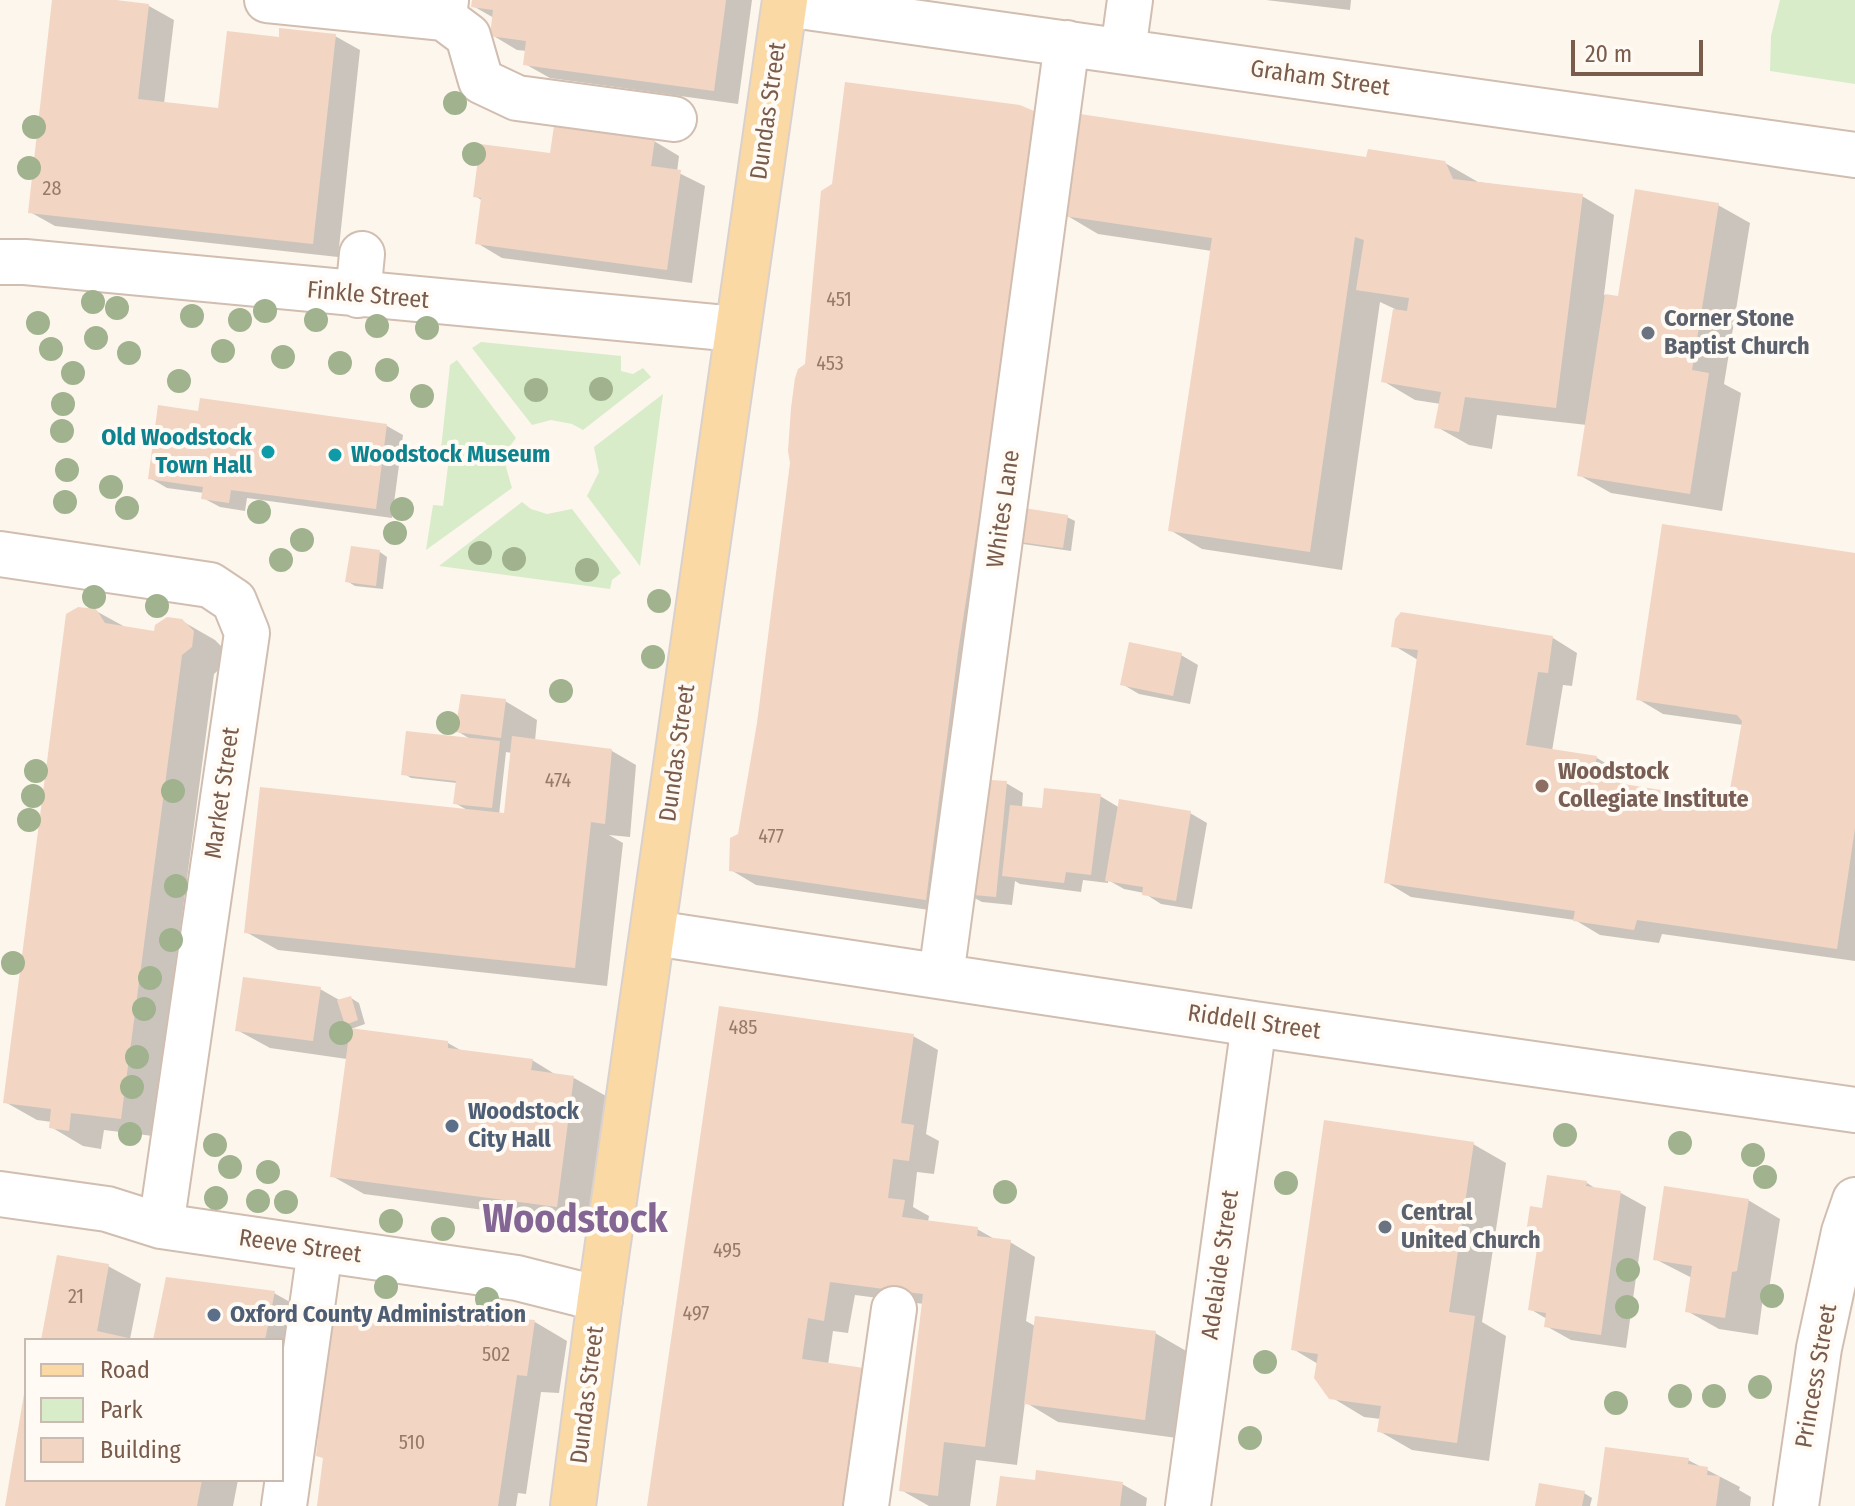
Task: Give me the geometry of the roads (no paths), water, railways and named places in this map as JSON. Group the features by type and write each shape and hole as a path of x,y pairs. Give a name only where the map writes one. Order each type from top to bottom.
{"main road":[{"name":"Dundas Street","path":"573,1506 736,329 785,2"}],"street":[{"path":"267,0 445,9 468,36 481,81 517,98 674,119"},
{"path":"1123,51 1130,0"},
{"name":"Graham Street","path":"785,2 1855,155"},
{"name":"Whites Lane","path":"941,976 1067,43"},
{"name":"Finkle Street","path":"0,262 360,275 736,329"},
{"name":"Market Street","path":"0,554 210,585 234,601 247,633 161,1226"},
{"name":"Riddell Street","path":"654,933 1254,1024 1855,1110"},
{"name":"Adelaide Street","path":"1188,1506 1254,1024"},
{"name":"Reeve Street","path":"0,1194 107,1209 161,1226 517,1278 600,1299"},
{"name":"Princess Street","path":"1796,1506 1819,1348 1844,1232 1855,1200"},
{"path":"284,1506 320,1250"},
{"path":"866,1506 894,1309"}],"place":[{"name":"Corner Stone Baptist Church","path":"1648,333"},
{"name":"Old Woodstock Town Hall","path":"268,452"},
{"name":"Woodstock Museum","path":"335,455"},
{"name":"Woodstock Collegiate Institute","path":"1542,786"},
{"name":"Woodstock City Hall","path":"452,1126"},
{"name":"Central United Church","path":"1385,1227"},
{"name":"Oxford County Administration","path":"214,1315"}],"district":[{"name":"Woodstock","path":"575,1221"}]}
